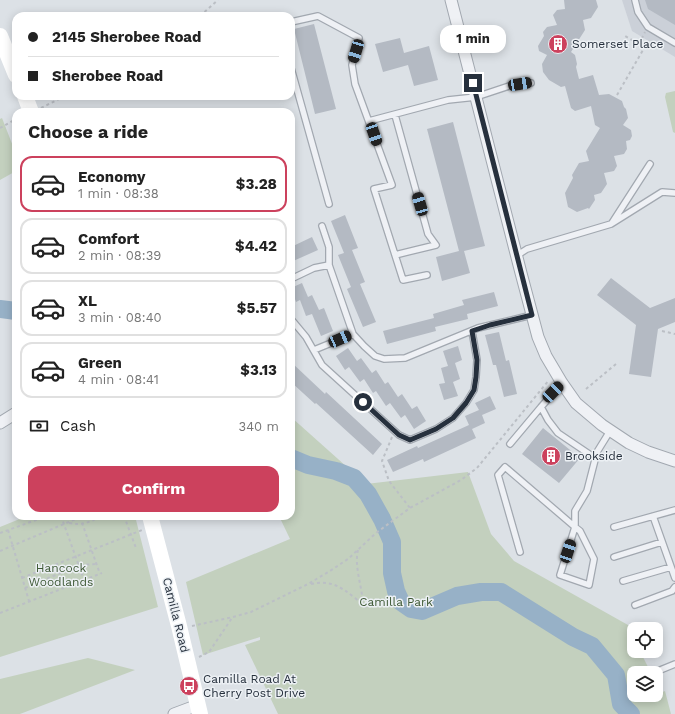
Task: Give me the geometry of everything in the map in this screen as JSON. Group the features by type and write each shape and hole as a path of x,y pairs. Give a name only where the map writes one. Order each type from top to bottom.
{"street":[{"path":"451,0 516,256 532,315 546,356 576,403 610,431 648,452 675,461"},
{"path":"0,36 12,65"},
{"path":"0,423 12,416"},
{"name":"Camilla Road","path":"151,521 179,626 199,710"},
{"path":"174,714 199,710"}],"lane":[{"path":"635,0 638,12 648,28 675,43"},
{"path":"295,21 318,16 360,38 352,65 356,84 392,186 374,189 403,280 428,275"},
{"path":"295,82 329,204"},
{"path":"369,121 448,100 476,97 509,86 531,83"},
{"path":"395,115 428,234 436,245 395,255"},
{"path":"611,224 650,164"},
{"path":"516,256 527,249 611,224 662,192 675,193"},
{"path":"322,226 329,247 330,265 353,334 375,356 384,359 406,358 472,331 532,315"},
{"path":"295,277 314,268 330,265"},
{"path":"295,324 306,337 322,365 394,431 410,440 436,429 453,418 466,403 474,390 477,360 472,331"},
{"path":"314,350 353,334"},
{"path":"510,444 562,383"},
{"path":"541,407 548,420 558,433 595,458"},
{"path":"520,552 498,475 505,467 575,527 580,531 594,559 589,585 560,574 575,527 575,511 587,491 595,458 602,442 610,431"},
{"path":"614,527 675,510"},
{"path":"653,516 675,578"},
{"path":"614,557 662,542"},
{"path":"623,581 671,567"},
{"path":"635,605 672,591 675,587"},
{"path":"663,669 675,664"}],"path":[{"path":"204,12 218,0"},
{"path":"640,44 648,28"},
{"path":"617,95 643,50 640,44 625,36"},
{"path":"39,108 56,100"},
{"path":"0,128 12,121"},
{"path":"662,331 675,334"},
{"path":"586,389 616,364"},
{"path":"179,626 192,626 251,612 308,584 348,559 376,533 410,508 461,480 477,468 555,372"},
{"path":"394,431 382,461 388,481 410,508"},
{"path":"0,533 36,520"},
{"path":"62,520 80,565 84,580"},
{"path":"0,551 73,520"},
{"path":"0,613 101,574 96,564 82,520"},
{"path":"67,522 78,525 92,520"},
{"path":"126,520 136,548"},
{"path":"22,578 131,534 151,521"},
{"path":"8,530 30,601"},
{"path":"359,548 356,557 363,604"},
{"path":"25,588 80,565 96,564"},
{"path":"308,584 324,582 336,585 347,590 363,604 366,609"},
{"path":"188,662 208,652 233,617"}],"shaded area":[{"path":"622,0 675,0 675,57 632,31"}],"green space":[{"path":"675,91 675,133 673,132 665,97 666,93"},
{"path":"2,118 12,144 12,173 0,180 0,119"},
{"name":"Camilla Park","path":"295,421 366,484 468,472 491,534 514,561 627,624 627,658 644,658 648,666 627,666 627,702 663,702 663,692 665,691 671,714 278,714 245,645 260,640 260,637 203,655 186,582 290,539 281,520 295,520"},
{"name":"Hancock Woodlands","path":"17,520 136,520 158,607 0,657 0,527"},
{"path":"88,658 135,670 20,714 0,714 0,679"}],"building":[{"path":"564,0 596,0 598,7 591,18 583,20 585,30 571,52 575,55 579,79 593,75 599,95 609,94 622,101 628,118 623,125 631,130 632,136 630,140 626,141 627,149 624,154 614,156 617,166 614,171 604,173 607,184 601,193 594,195 595,200 589,209 588,208 577,212 568,207 565,193 573,178 572,175 579,163 589,161 586,151 600,128 595,125 591,106 575,111 571,108 565,86 561,87 549,80 543,72 542,64 547,55 539,51 538,46 544,36 543,32 547,27 557,25 553,15 557,10 565,9"},
{"path":"645,0 675,0 675,25 648,9"},
{"path":"314,24 336,109 315,114 295,29"},
{"path":"400,38 404,53 429,46 438,80 414,86 408,65 383,72 375,44"},
{"path":"453,122 485,246 464,251 470,273 442,281 436,257 459,251 427,129"},
{"path":"345,215 358,248 352,250 365,282 360,284 376,322 363,327 347,289 351,287 338,255 344,253 331,221"},
{"path":"312,237 318,250 295,260 295,245"},
{"path":"611,278 650,308 675,298 675,322 658,329 651,377 629,374 636,325 597,295"},
{"path":"302,283 308,297 312,295 319,310 324,308 333,331 321,336 312,314 306,316 300,300 296,302 295,286"},
{"path":"494,292 498,306 467,314 468,319 435,327 436,331 387,344 383,331 434,318 433,314 464,305 462,300"},
{"path":"499,332 506,361 509,360 517,394 504,397 496,365 493,365 485,335"},
{"path":"458,346 462,360 455,363 460,379 453,382 458,396 444,400 439,384 445,383 441,368 448,366 443,351"},
{"path":"348,348 357,361 361,358 372,373 376,370 385,384 388,382 398,397 402,394 412,409 417,406 426,421 414,429 405,415 401,418 390,403 386,406 376,391 373,393 364,379 360,382 349,367 345,370 336,356"},
{"path":"295,366 325,394 326,392 382,444 373,455 316,403 315,404 295,386"},
{"path":"490,396 496,409 482,415 485,423 472,429 476,438 424,462 423,459 393,472 387,460 469,425 465,416 479,410 475,403"},
{"name":"Brookside","path":"543,428 580,458 559,483 522,454"}],"waterway":[{"path":"0,309 12,310"},
{"path":"295,460 308,465 336,471 354,478 368,494 382,519 392,542 392,573 396,591 401,602 411,609 422,611 457,596 481,592 501,592 573,637 592,646 616,675 621,704 631,714"}],"place":[{"name":"Somerset Place","path":"558,44"},
{"name":"Brookside","path":"551,456"},
{"name":"Camilla Road At Cherry Post Drive","path":"189,686"}],"route":[{"path":"363,402 399,435 410,440 436,429 453,418 466,403 474,390 477,360 472,331 478,328 532,315 473,83"}]}
